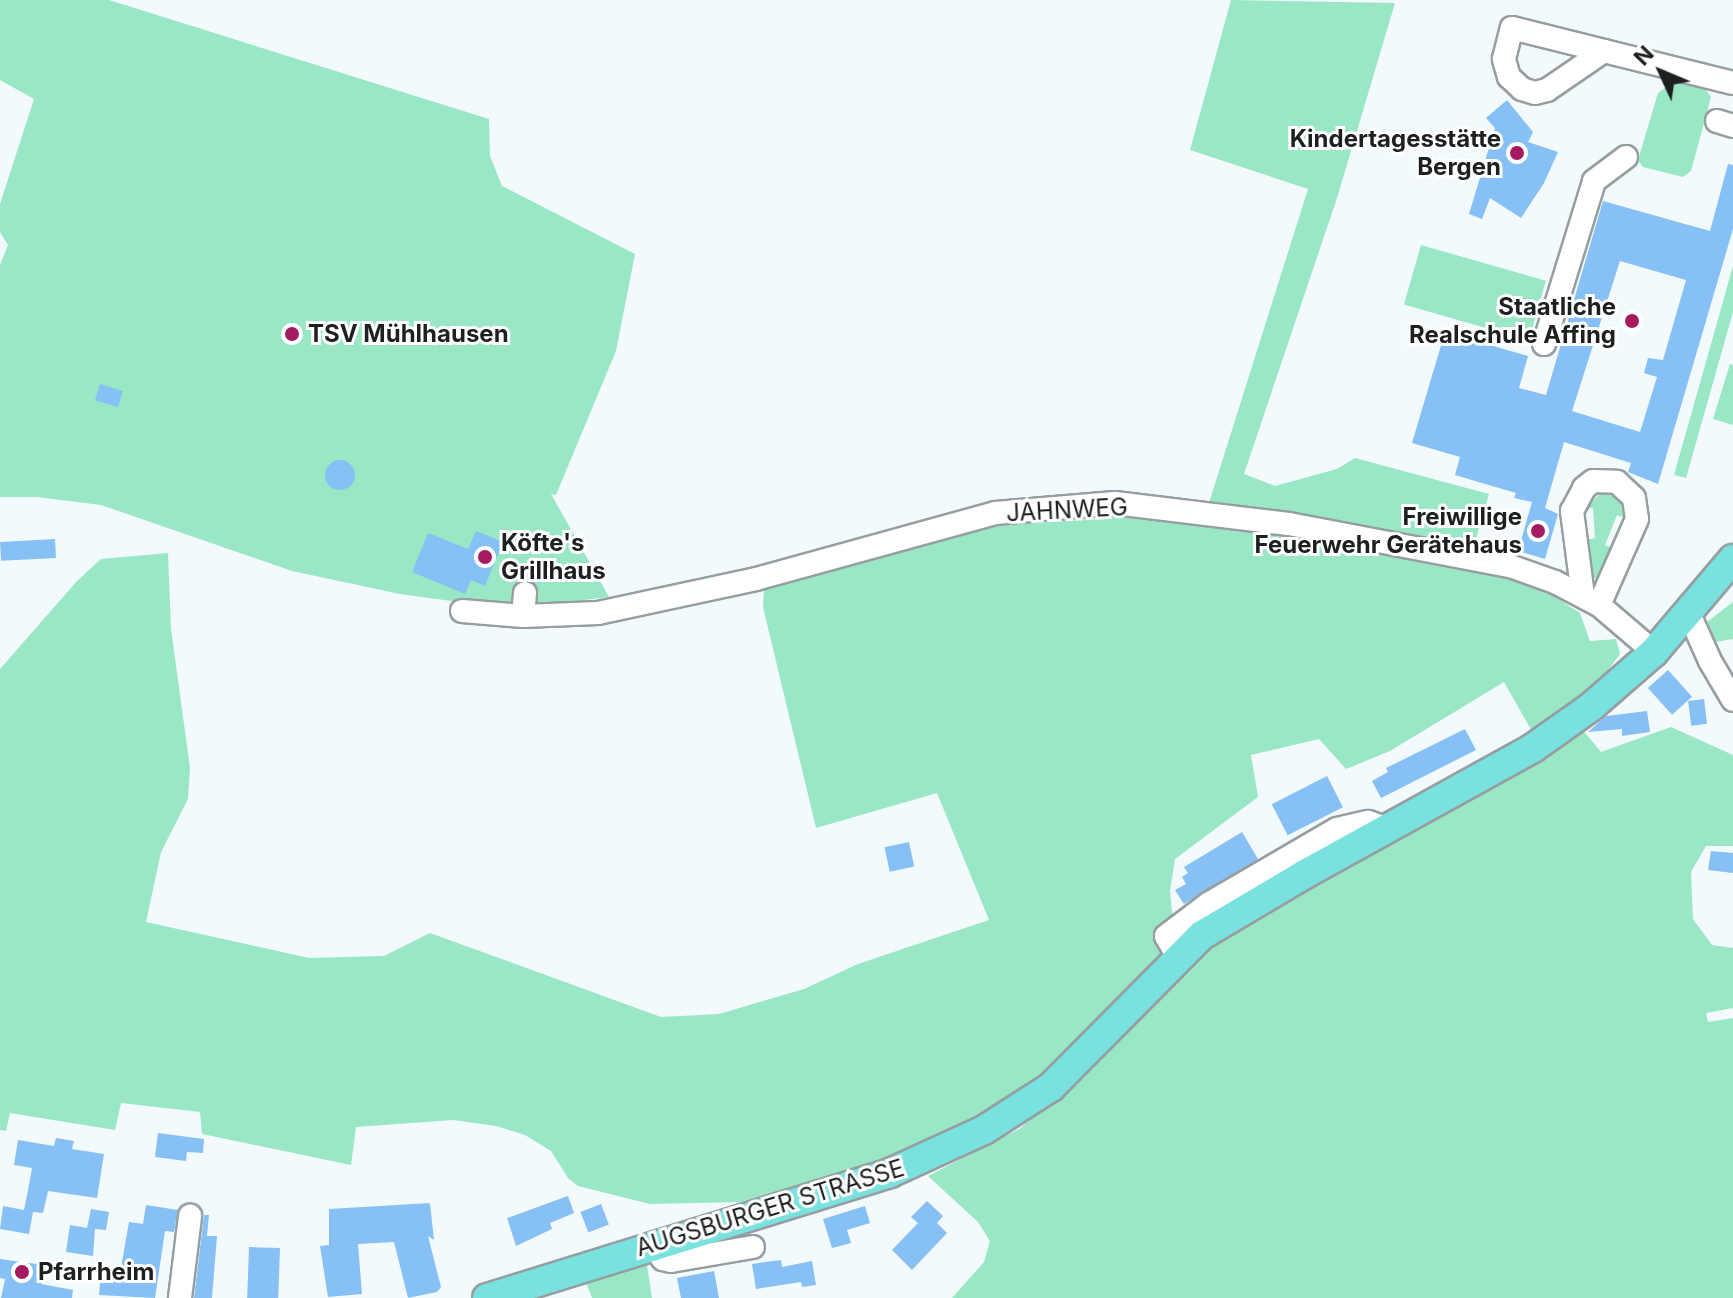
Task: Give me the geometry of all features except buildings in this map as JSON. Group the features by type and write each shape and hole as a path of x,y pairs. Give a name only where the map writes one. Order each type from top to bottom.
{"main road":[{"name":"AUGSBURGER STRASSE","path":"487,1298 890,1173 984,1130 1061,1079 1106,1036 1178,957 1222,922 1533,748 1592,706 1654,652 1730,569"}],"street":[{"path":"1604,51 1559,82 1535,93 1522,89 1509,77 1504,59 1512,28 1733,83"},
{"path":"1544,344 1594,181 1626,157"},
{"path":"1593,481 1617,482 1634,498 1637,519 1591,601 1565,536 1572,511 1584,488 1593,481"},
{"name":"JAHNWEG","path":"462,611 523,616 598,613 756,579 995,513 1115,503 1289,524 1510,566 1591,601 1654,652"},
{"path":"523,616 525,593"},
{"path":"1689,614 1710,661 1733,700"},
{"path":"180,1298 190,1216"},
{"path":"652,1245 663,1259 671,1261 753,1247"}],"green space":[{"name":"TSV Mühlhausen","path":"0,0 109,0 489,119 490,156 502,186 635,254 616,351 556,495 551,494 609,597 510,609 400,594 292,571 101,505 37,497 0,497 0,265 8,245 0,232 0,204 34,99 0,80"},
{"path":"1231,0 1395,3 1337,198 1244,474 1275,486 1337,469 1355,458 1489,494 1475,542 1469,547 1208,506 1308,189 1190,150"},
{"path":"1670,84 1705,89 1711,97 1691,171 1683,177 1643,167 1638,160 1658,93"},
{"path":"1421,245 1546,281 1529,340 1404,305"},
{"path":"1733,266 1733,312 1686,478 1674,475"},
{"path":"1730,364 1733,365 1733,425 1713,419"},
{"path":"1601,493 1618,497 1625,504 1626,518 1617,515 1605,545 1614,549 1598,580 1593,577 1586,540 1595,538 1593,508 1584,509"},
{"path":"1081,510 1323,534 1463,561 1538,586 1580,613 1590,641 1616,639 1620,654 1592,692 1533,733 1504,682 1390,751 1346,769 1319,739 1251,755 1258,797 1175,859 1170,891 1173,922 1164,949 1088,1034 1034,1080 972,1118 880,1161 810,1185 740,1202 650,1204 578,1186 568,1178 551,1151 525,1135 496,1126 453,1120 356,1127 351,1165 202,1134 200,1112 121,1103 115,1130 10,1113 6,1131 0,1130 0,669 77,581 101,559 168,553 171,629 190,768 188,799 161,852 146,922 309,958 384,956 430,933 661,1017 719,1014 804,989 858,964 989,920 937,793 816,828 763,607 764,590 770,581 999,520"},
{"path":"1733,602 1733,639 1716,642 1707,622"},
{"path":"1671,727 1733,755 1733,846 1706,846 1691,872 1693,919 1712,945 1733,948 1733,1008 1706,1013 1708,1022 1733,1018 1733,1298 952,1298 984,1262 990,1241 978,1222 928,1176 1019,1129 1072,1086 1186,965 1305,887 1396,841 1582,729 1601,752"},
{"path":"647,1265 652,1298 592,1298 586,1282"}],"place":[{"name":"Kindertagesstätte Bergen","path":"1517,153"},
{"name":"Staatliche Realschule Affing","path":"1632,321"},
{"name":"TSV Mühlhausen","path":"292,334"},
{"name":"Freiwillige Feuerwehr Gerätehaus","path":"1538,531"},
{"name":"Köfte's Grillhaus","path":"485,557"},
{"name":"Pfarrheim","path":"22,1272"}]}
